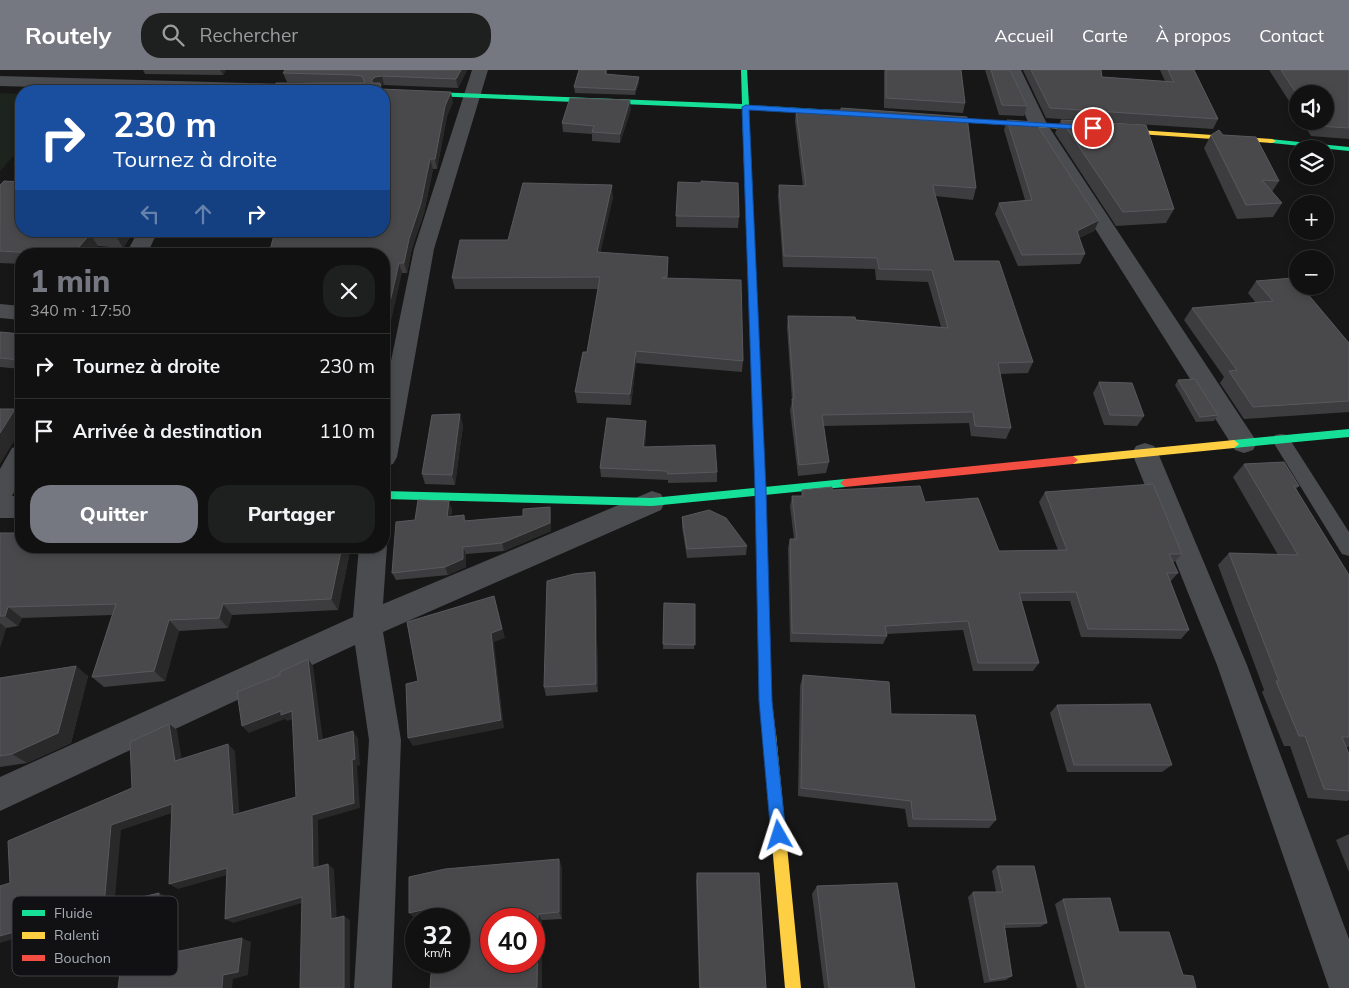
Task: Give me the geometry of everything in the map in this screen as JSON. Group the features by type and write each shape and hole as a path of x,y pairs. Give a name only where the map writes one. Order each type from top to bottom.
{"street":[{"path":"230,85 238,70"},
{"path":"390,426 424,249 480,70"},
{"path":"744,70 766,701 794,988"},
{"path":"1013,70 1038,124 1244,443"},
{"path":"0,81 24,75 170,85"},
{"path":"390,92 702,104 843,113"},
{"path":"921,117 1294,142 1349,149"},
{"path":"0,310 15,312"},
{"path":"390,495 652,502 1349,433"},
{"path":"1145,453 1232,665 1348,988"},
{"path":"0,493 15,467"},
{"path":"0,794 367,625 652,502"},
{"path":"0,508 15,507"},
{"path":"372,553 367,625 384,740 373,988"}],"lane":[{"path":"1281,440 1349,548"}],"shaded area":[{"path":"0,93 15,94 15,154 0,171"}],"building":[{"path":"285,70 461,70 456,79 382,76 375,77 372,80 372,83 380,83 380,85 274,85 276,83 365,83 362,76 354,75 283,73"},
{"path":"579,70 606,70 605,74 639,77 635,90 574,87"},
{"path":"886,70 961,70 965,103 886,98"},
{"path":"991,70 1010,70 1027,106 1002,105"},
{"path":"1031,70 1101,70 1102,77 1174,82 1168,70 1194,70 1218,119 1050,108"},
{"path":"1281,70 1349,70 1349,128 1334,127 1334,85 1291,85"},
{"path":"390,89 451,92 445,106 435,159 430,159 421,203 409,239 404,263 399,263 390,302 390,248 271,248 273,237 390,237"},
{"path":"570,98 630,100 620,134 592,132 594,126 562,123"},
{"path":"841,108 967,117 976,188 933,185 954,261 999,261 1033,362 998,363 1011,428 975,426 973,412 822,415 829,462 799,465 792,399 794,399 788,316 855,317 856,320 948,328 932,270 879,269 877,258 784,256 779,185 806,186 796,110 841,110"},
{"path":"1007,120 1035,122 1099,220 1077,231 1085,254 1022,255 999,203 1032,200"},
{"path":"1061,120 1146,125 1174,209 1123,212"},
{"path":"1219,130 1223,135 1256,137 1279,181 1262,180 1282,203 1246,205 1211,135"},
{"path":"4,181 15,182 15,237 87,237 78,248 15,248 15,252 0,251 0,185"},
{"path":"701,181 738,183 739,217 676,216 678,182 701,183"},
{"path":"523,183 612,185 597,252 668,257 667,277 662,278 741,280 743,361 636,351 630,394 575,392 583,352 587,352 600,277 452,278 460,240 508,240"},
{"path":"1289,278 1289,295 1309,295 1349,343 1349,401 1253,407 1229,371 1237,370 1192,308 1273,301 1256,281"},
{"path":"0,332 15,333 15,360 0,358"},
{"path":"1195,379 1218,415 1200,417 1178,380"},
{"path":"1099,382 1132,383 1144,416 1110,415"},
{"path":"0,409 15,409 0,433"},
{"path":"460,414 452,475 422,474 432,415"},
{"path":"607,418 646,421 643,447 715,445 717,472 668,474 667,471 600,468"},
{"path":"1284,462 1299,486 1294,486 1349,575 1349,737 1342,737 1349,754 1349,791 1324,789 1305,736 1299,736 1276,681 1279,681 1229,553 1298,555 1244,464"},
{"path":"1153,484 1182,554 1169,554 1178,573 1167,573 1189,630 1088,629 1076,592 1019,593 1039,663 978,663 968,621 885,626 887,636 792,633 790,539 797,539 792,496 803,496 802,490 832,487 832,490 920,486 925,502 978,498 999,551 1067,550 1045,492"},
{"path":"418,500 449,501 447,517 464,515 464,521 523,516 523,509 550,507 550,523 502,543 463,547 463,559 445,567 392,573 396,522 415,520"},
{"path":"709,510 726,518 747,546 687,549 682,517"},
{"path":"0,533 15,533 15,553 341,553 331,599 223,604 219,618 169,620 154,671 92,677 116,604 8,607 5,616 0,616"},
{"path":"595,572 596,684 544,687 547,581 574,574"},
{"path":"494,596 502,629 491,633 501,720 408,738 406,684 418,681 407,622"},
{"path":"664,603 695,604 695,645 663,644"},
{"path":"308,659 318,741 353,731 355,759 352,760 354,803 312,815 313,868 328,864 331,919 344,916 344,988 300,988 302,897 225,919 227,868 169,884 172,804 111,825 105,896 12,896 12,933 0,936 0,886 10,883 8,841 132,788 130,742 169,724 175,761 228,744 233,815 296,797 292,711 281,715 281,711 242,726 237,692 280,675 280,672"},
{"path":"76,666 58,733 12,754 0,756 0,678"},
{"path":"803,675 889,682 891,714 975,715 996,820 913,819 911,801 801,788"},
{"path":"1150,704 1172,765 1074,765 1057,705"},
{"path":"559,859 559,912 545,913 545,908 480,908 480,973 537,973 537,988 430,988 431,973 470,973 470,908 409,908 409,877 445,869"},
{"path":"997,866 1034,866 1047,923 1004,924 1012,976 990,980 973,892 1003,892"},
{"path":"697,873 759,873 766,988 700,988"},
{"path":"897,883 915,988 829,988 817,886"},
{"path":"159,893 159,896 147,896"},
{"path":"1110,898 1119,932 1169,932 1183,975 1193,976 1196,988 1086,988 1063,899"},
{"path":"242,938 238,972 223,975 222,988 118,988 120,976 178,976 178,951"}],"traffic: fast":[{"path":"744,70 760,478"},
{"path":"390,92 703,104 834,112"},
{"path":"1272,141 1349,149"},
{"path":"1234,444 1349,433"},
{"path":"390,495 652,502 845,483"}],"traffic: slow":[{"path":"932,118 1272,141"},
{"path":"1073,460 1234,444"},
{"path":"769,734 793,988"}],"traffic: jam":[{"path":"845,483 1073,460"},
{"path":"760,478 766,701 769,734"}],"route":[{"path":"779,835 766,701 746,107 1093,128"}]}
